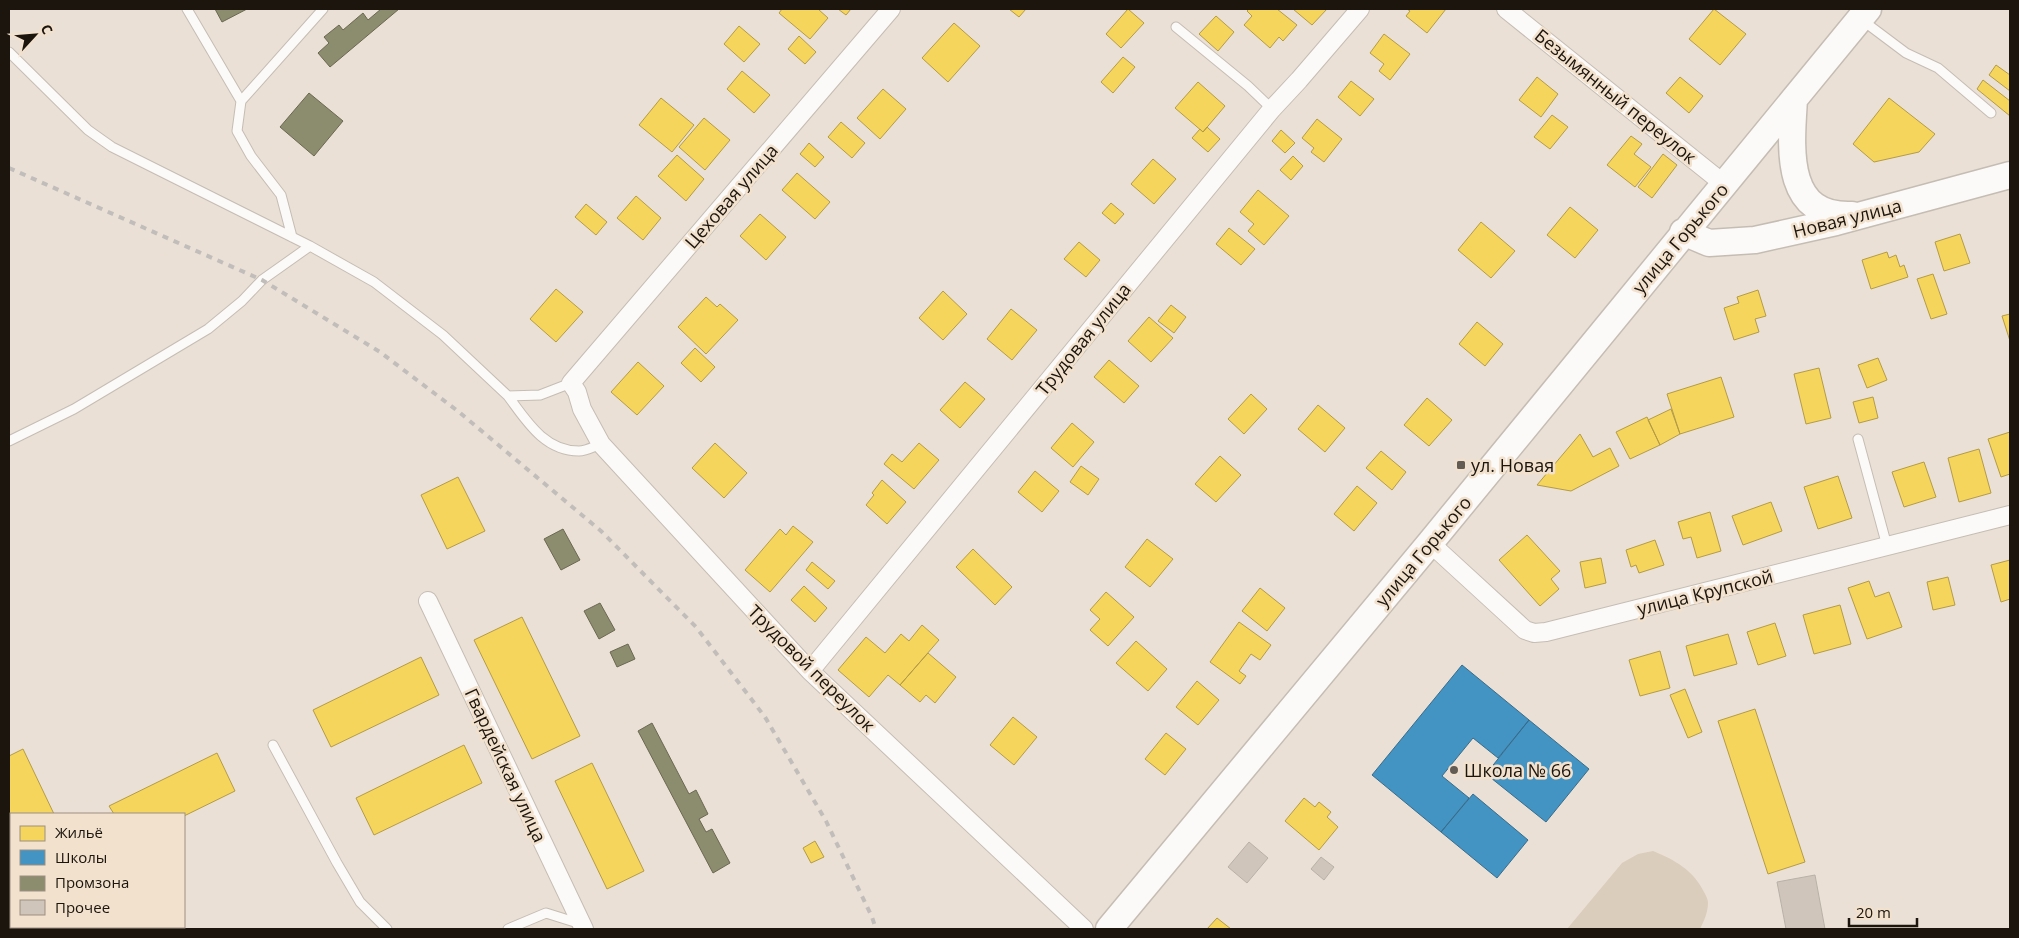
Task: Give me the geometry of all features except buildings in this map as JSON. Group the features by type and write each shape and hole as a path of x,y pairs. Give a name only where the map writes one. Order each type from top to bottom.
{"main road":[{"name":"улица Горького","path":"1116,927 1683,232 1864,14"},
{"path":"1794,99 1792,156 1800,190 1806,198 1834,216 1863,215"},
{"name":"Новая улица","path":"1683,232 1709,243 1755,240 1863,215 2010,175"}],"street":[{"name":"Цеховая улица","path":"571,383 891,9"},
{"name":"Трудовая улица","path":"810,672 1272,108 1299,80 1360,9"},
{"name":"Безымянный переулок","path":"1506,9 1724,184"},
{"name":"Трудовой переулок","path":"571,383 577,392 582,409 601,444 810,672 1084,929"},
{"name":"улица Крупской","path":"1430,543 1525,630 1534,633 1546,632 2010,515"},
{"name":"Гвардейская улица","path":"428,601 585,928"}],"lane":[{"path":"187,9 241,101"},
{"path":"292,237 282,195 252,156 238,131 241,101 323,9"},
{"path":"1864,14 1906,53 1938,68 1991,113"},
{"path":"1176,27 1272,108"},
{"path":"9,52 88,130 112,147 310,246 374,282 443,335 508,396 538,436 562,449 581,451 601,444"},
{"path":"9,442 74,409 208,329 242,301 262,280 310,246"},
{"path":"508,396 540,395 571,383"},
{"path":"1858,439 1888,546"},
{"path":"273,745 360,902 386,929"},
{"path":"508,929 546,913 585,928"}],"shaded area":[{"path":"1653,851 1683,867 1700,884 1708,903 1707,913 1700,929 1567,929 1622,863 1638,854"}],"railway":[{"path":"9,168 262,280 380,352 459,412 601,531 696,627 765,717 826,821 876,929"}],"place":[{"name":"ул. Новая","path":"1461,465"},
{"name":"Школа № 66","path":"1454,770"}]}
